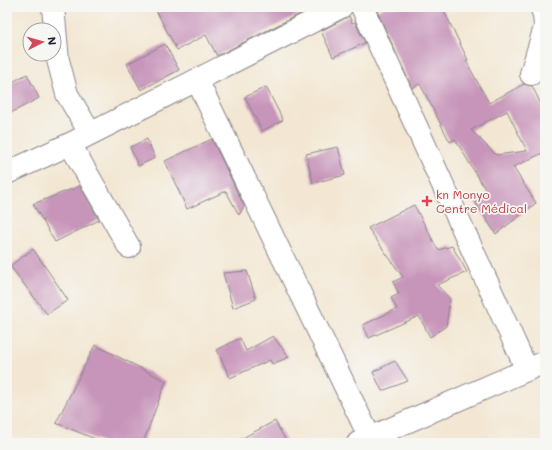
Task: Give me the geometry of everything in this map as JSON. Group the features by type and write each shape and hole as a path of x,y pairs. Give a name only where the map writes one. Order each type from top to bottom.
{"street":[{"path":"53,7 58,60 67,94 90,134"},
{"path":"7,173 70,144 342,7"},
{"path":"198,80 364,440 536,366 362,7"},
{"path":"531,74 545,27 544,14 541,7"},
{"path":"70,144 128,247"}],"building":[{"path":"154,7 313,7 217,56 206,35 177,50"},
{"path":"385,7 442,7 468,60 466,61 489,103 524,84 532,86 545,112 545,152 513,167 536,203 496,234 475,202 488,194 455,139 450,142 420,84 412,88 377,11","holes":["507,111 527,151 496,155 471,130"]},
{"path":"349,16 352,23 355,22 365,43 333,57 321,31"},
{"path":"165,44 179,70 141,90 127,64"},
{"path":"27,74 39,98 7,115 7,85"},
{"path":"266,87 283,120 262,131 245,97"},
{"path":"147,139 155,158 138,166 130,147"},
{"path":"212,139 244,206 239,215 226,191 187,209 165,161"},
{"path":"338,147 345,175 313,183 306,154"},
{"path":"80,186 99,220 55,242 33,204"},
{"path":"414,205 438,250 452,246 467,272 437,285 450,299 446,326 430,337 419,316 369,338 363,325 397,309 391,298 399,294 393,282 403,277 368,228"},
{"path":"33,249 68,300 47,314 10,266"},
{"path":"247,271 256,299 233,308 223,273"},
{"path":"273,336 289,357 272,364 270,360 230,378 217,350 240,338 246,351"},
{"path":"95,345 166,381 143,443 105,443 56,423"},
{"path":"395,361 408,381 382,391 373,372"},
{"path":"275,421 287,443 233,443"}],"place":[{"name":"kn Monyo Centre Médical","path":"427,201"}]}
